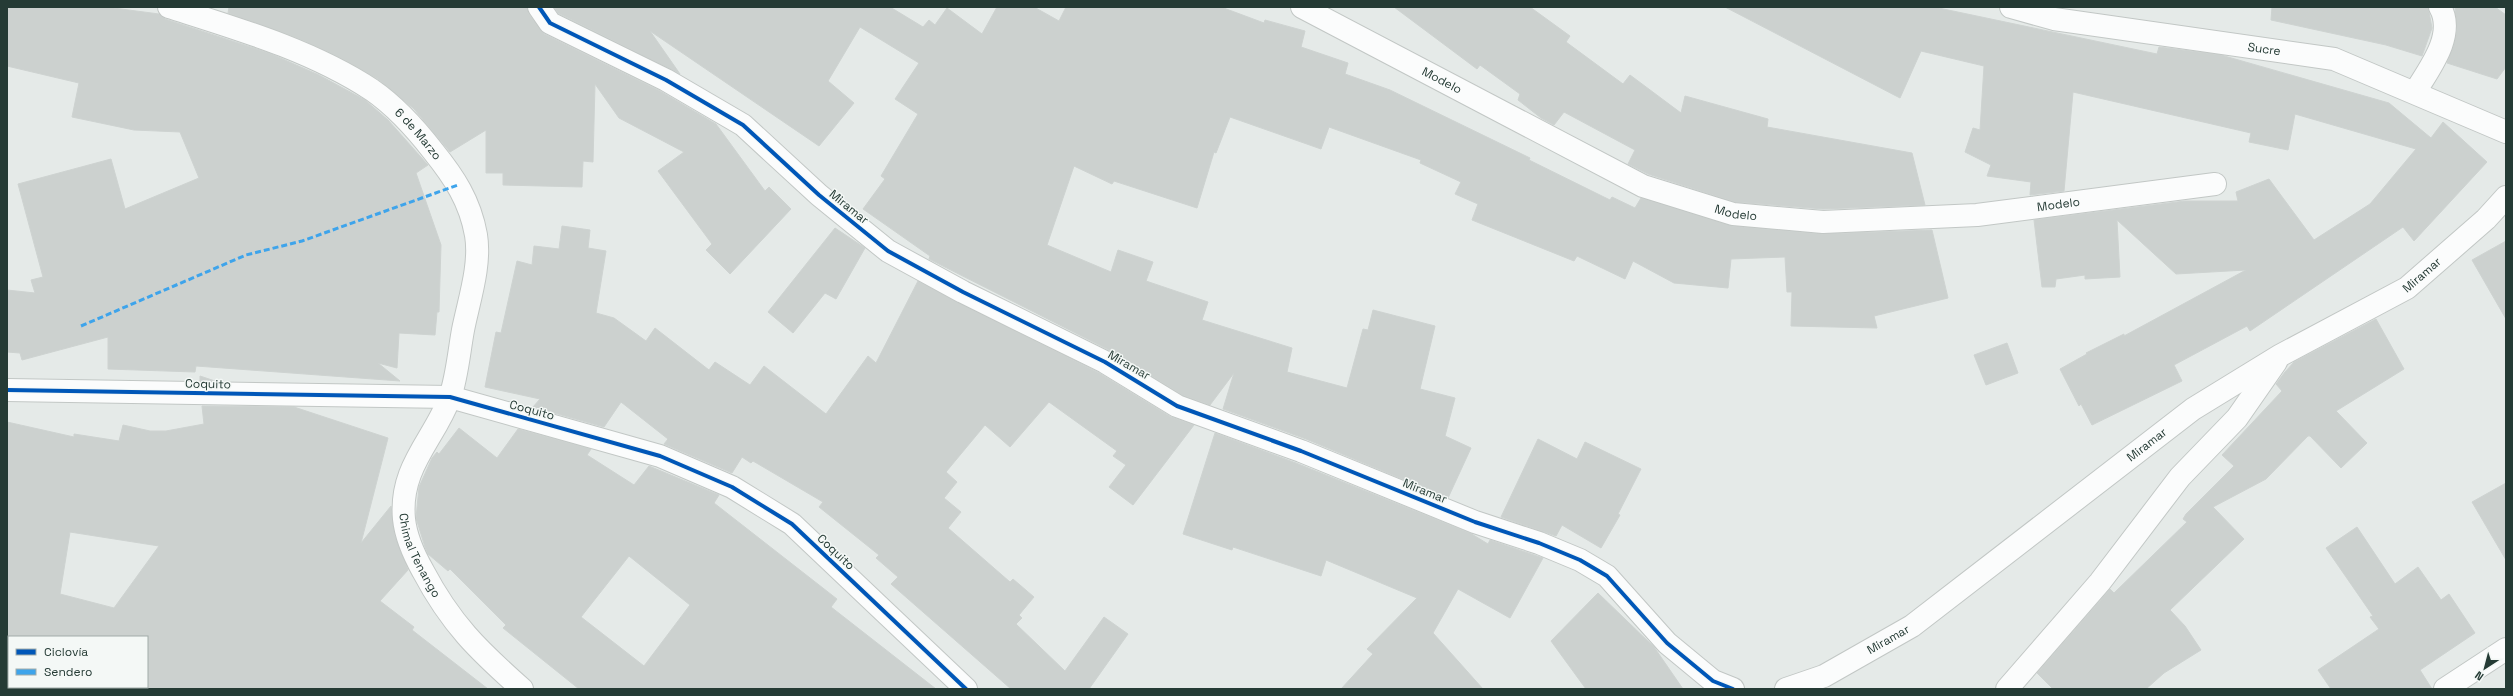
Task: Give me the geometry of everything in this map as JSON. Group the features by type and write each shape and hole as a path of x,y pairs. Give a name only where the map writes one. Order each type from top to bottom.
{"street":[{"name":"6 de Marzo","path":"169,7 237,28 324,63 373,91 415,128 453,175 468,203 476,238 475,272 450,397"},
{"name":"Miramar","path":"539,7 550,23 666,80 743,125 819,195 888,251 1105,362 1177,406 1301,451 1475,522 1539,543 1580,560 1607,576 1668,643 1713,681 1733,689"},
{"name":"Modelo","path":"1302,7 1644,186 1733,214 1823,222 1977,215 2215,184"},
{"name":"Sucre","path":"2011,7 2054,19 2334,59 2415,92 2506,132"},
{"path":"2415,92 2438,55 2443,38 2444,20 2440,7"},
{"name":"Miramar","path":"1786,689 1824,676 1912,626 2193,409 2281,355 2407,288 2486,219 2506,197"},
{"path":"2007,689 2100,582 2180,477 2237,418 2281,355"},
{"name":"Coquito","path":"7,390 450,397 660,456 732,487 792,524 966,689"},
{"name":"Chimal Tenango","path":"450,397 415,460 406,488 404,519 412,550 449,617 476,647 522,689"},
{"path":"2445,689 2506,649"}],"building":[{"path":"7,7 106,7 159,14 165,19 269,53 319,75 365,100 388,120 428,165 416,173 441,245 439,312 437,312 435,335 399,333 397,368 378,363 400,381 196,366 195,372 108,369 108,337 22,360 20,353 7,352 7,290 35,293 31,280 43,277 18,184 111,159 125,209 199,178 180,132 134,130 72,117 79,83 7,66"},
{"path":"229,7 527,7 529,14 544,34 660,91 716,124 765,191 769,187 791,209 730,274 706,250 712,244 658,171 684,152 619,118 595,84 593,162 583,161 582,187 503,185 503,173 486,173 486,130 450,152 414,109 378,79 304,41 228,13"},
{"path":"554,7 890,7 923,27 929,20 935,25 947,8 982,34 997,7 1034,7 1059,21 1066,7 1221,7 1264,23 1265,20 1305,31 1301,47 1348,63 1345,74 1390,90 1530,158 1529,160 1610,200 1612,197 1635,208 1641,198 1732,226 1823,234 1932,230 1948,298 1874,316 1877,328 1791,326 1792,292 1787,292 1785,257 1731,259 1728,288 1674,283 1633,261 1625,279 1577,256 1574,261 1472,220 1478,204 1455,194 1461,182 1420,163 1421,160 1329,127 1321,149 1230,117 1216,153 1214,152 1197,208 1114,181 1112,184 1074,166 1047,245 1111,272 1118,250 1153,262 1146,281 1208,302 1202,320 1292,348 1287,372 1347,388 1363,329 1368,330 1373,310 1435,326 1420,389 1455,398 1445,436 1471,448 1448,498 1306,439 1223,409 1234,373 1210,405 1182,395 1111,351 929,259 930,256 863,209 885,179 881,176 918,114 895,99 919,63 860,27 828,81 854,103 819,146 650,31 680,74 558,13"},
{"path":"1394,7 1530,7 1570,36 1566,42 1623,84 1630,75 1681,113 1685,96 1768,119 1767,127 1912,153 1925,205 1823,209 1735,202 1648,174 1628,164 1635,150 1564,112 1554,125 1541,118 1518,100 1520,94 1480,65 1477,69"},
{"path":"1725,7 1934,7 2157,54 2159,47 2221,55 2389,103 2431,138 2443,122 2487,162 2414,241 2403,227 2250,331 2247,326 2174,365 2182,381 2092,425 2081,404 2079,406 2060,369 2087,354 2086,353 2124,334 2124,336 2246,270 2176,274 2117,220 2120,277 2085,279 2085,275 2056,279 2055,287 2042,287 2034,220 2185,201 2238,201 2236,192 2269,179 2314,240 2370,204 2416,149 2295,114 2288,150 2249,142 2251,133 2073,92 2064,191 2030,195 2031,182 1987,176 1991,165 1965,152 1973,128 1980,130 1984,66 1921,51 1900,98"},
{"path":"2272,7 2428,7 2432,28 2422,56 2386,45 2271,20"},
{"path":"2455,7 2495,7 2506,15 2506,67 2497,79 2447,63 2457,31"},
{"path":"562,226 590,230 588,248 606,251 596,313 614,318 646,341 655,328 709,370 715,362 750,385 764,366 826,414 868,356 876,363 918,281 1099,373 1171,417 1194,425 1133,505 1109,487 1126,465 1113,456 1117,451 1049,402 1010,447 985,425 946,472 957,482 944,498 961,512 948,528 1010,582 1013,579 1034,597 1019,615 1022,618 1016,624 1065,671 1104,617 1128,634 1089,689 1011,689 891,584 898,577 876,558 879,555 819,507 823,502 753,461 751,463 742,457 732,473 664,444 668,439 621,402 604,427 533,407 540,399 485,387 496,332 501,333 517,261 532,265 534,246 559,249"},
{"path":"835,228 865,248 836,299 825,293 793,333 768,312"},
{"path":"2506,241 2506,319 2472,260"},
{"path":"2376,319 2404,369 2336,411 2367,443 2341,468 2310,436 2308,436 2266,479 2213,507 2244,539 2170,610 2185,626 2201,650 2164,673 2146,689 2053,689 2037,673 2110,589 2114,593 2187,522 2183,519 2186,514 2234,466 2222,455 2282,391 2276,384 2285,372 2294,362"},
{"path":"2007,343 2018,373 1986,385 1974,355"},
{"path":"200,376 215,381 200,381"},
{"path":"202,406 294,407 388,438 361,543 391,506 395,536 408,570 380,601 414,627 412,630 488,689 39,689 148,688 148,636 8,636 7,675 7,422 74,437 74,434 119,441 123,425 150,431 166,431 204,424","holes":["70,532 159,546 114,608 60,594"]},
{"path":"459,428 497,458 518,429 591,449 587,455 634,485 649,466 719,495 714,503 837,599 831,607 936,689 579,689 503,628 506,625 450,569 448,571 428,554 416,518 419,487 432,458 437,452 439,454","holes":["629,556 690,605 644,666 581,617"]},
{"path":"1215,433 1296,463 1470,533 1488,544 1490,540 1543,558 1510,618 1458,589 1433,633 1483,689 1341,689 1373,654 1367,649 1417,598 1326,560 1321,576 1233,547 1232,550 1183,534"},
{"path":"1538,439 1577,459 1585,442 1641,469 1618,514 1620,515 1601,548 1562,525 1556,536 1501,517"},
{"path":"2506,483 2506,560 2472,502"},
{"path":"2357,527 2395,584 2418,567 2441,600 2449,594 2475,633 2420,670 2432,689 2331,689 2318,670 2379,629 2370,617 2373,616 2326,548"},
{"path":"1598,593 1654,647 1683,689 1586,689 1551,641"}],"marked path":[{"path":"81,326 246,255 302,241 458,185"}],"cycle path":[{"path":"539,7 550,23 666,80 743,125 819,195 888,251 963,292 1105,362 1177,406 1301,451 1475,522 1539,543 1580,560 1607,576 1667,643 1713,681 1733,689"},
{"path":"7,390 450,397 660,456 732,487 792,524 966,689"}]}
